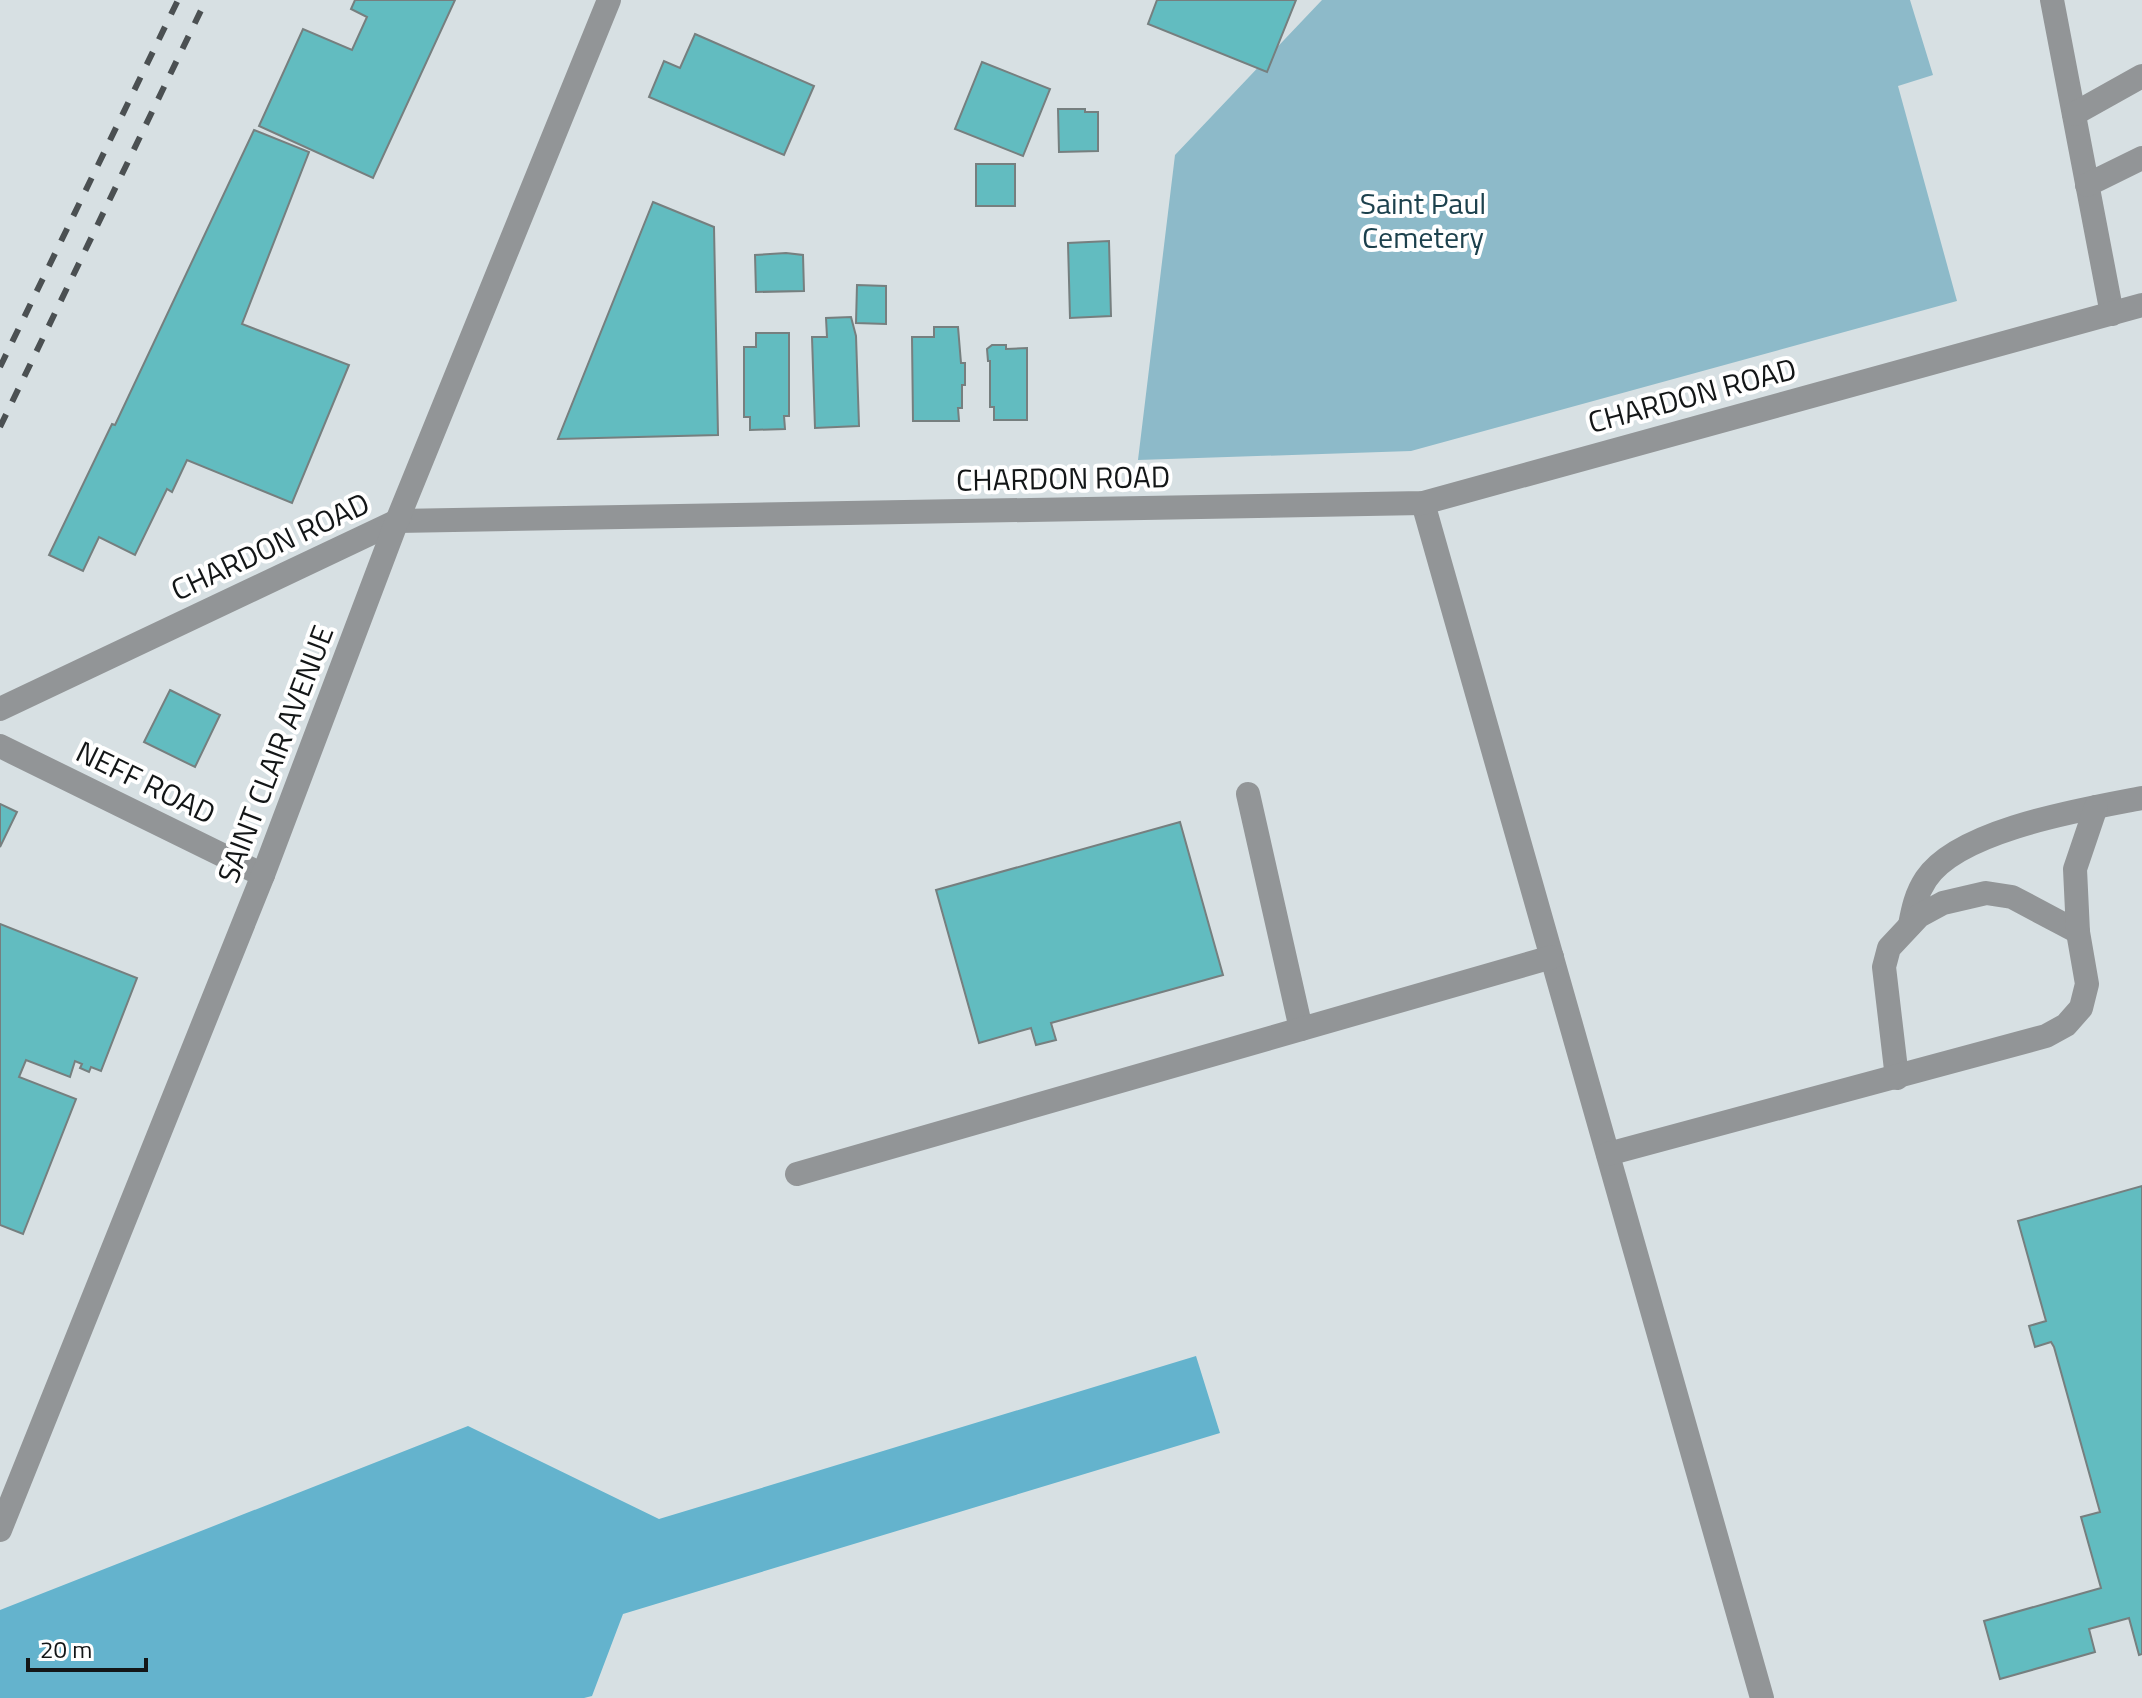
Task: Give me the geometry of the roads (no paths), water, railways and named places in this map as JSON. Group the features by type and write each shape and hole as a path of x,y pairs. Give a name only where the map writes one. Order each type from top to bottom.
{"street":[{"name":"SAINT CLAIR AVENUE","path":"0,1530 263,875 397,521 609,0"},
{"path":"2052,0 2112,314"},
{"path":"2074,114 2142,76"},
{"path":"2087,185 2142,158"},
{"name":"CHARDON ROAD","path":"0,709 397,521 1423,503 2142,305"},
{"path":"1423,503 1762,1698"},
{"name":"NEFF ROAD","path":"0,746 263,875"},
{"path":"1248,794 1301,1029"},
{"path":"1910,925 1915,899 1927,877 1944,860 1974,843 2031,821 2142,798"},
{"path":"1608,1154 1897,1078 2046,1036 2066,1025 2081,1008 2087,984 2078,932 2075,869 2096,807"},
{"path":"1897,1078 1884,967 1889,948 1919,916 1943,903 1986,893 2012,897 2078,932"},
{"path":"797,1174 1552,957"}],"railway":[{"path":"0,367 178,0"},
{"path":"0,427 206,0"}],"park label":[{"name":"Saint Paul Cemetery","path":"1423,220"}]}
